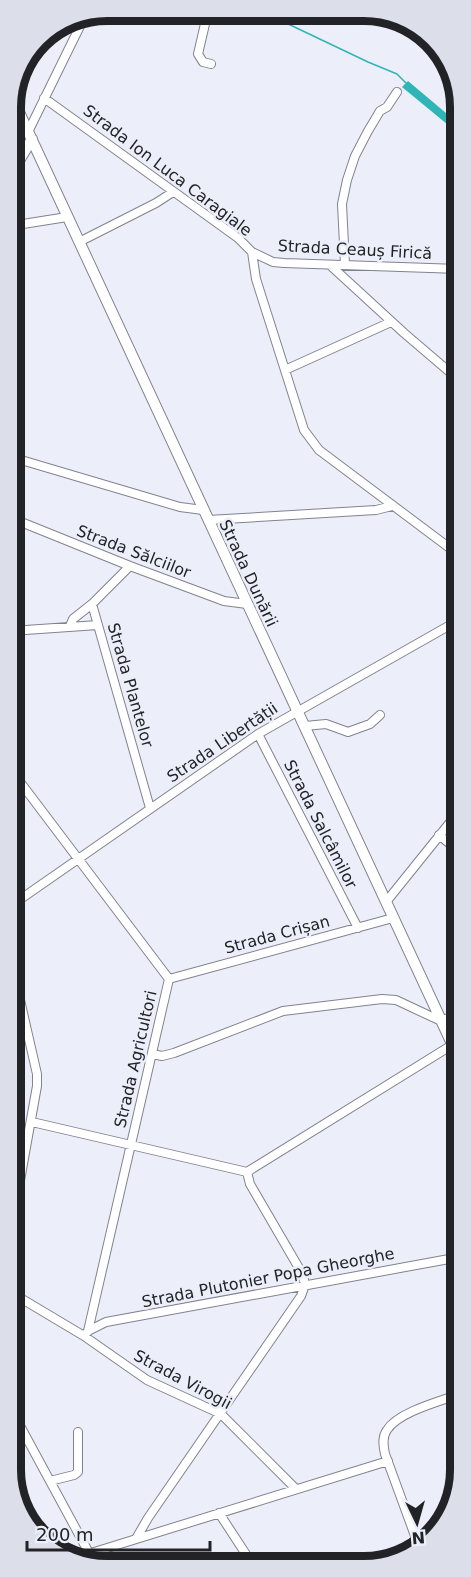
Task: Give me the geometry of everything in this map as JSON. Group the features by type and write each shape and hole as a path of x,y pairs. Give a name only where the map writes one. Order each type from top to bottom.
{"main road":[{"name":"Strada Dunării","path":"21,116 450,1041"},
{"path":"21,154 30,136"}],"street":[{"path":"206,21 198,54 203,62 211,64"},
{"path":"30,136 44,98 80,26"},
{"path":"345,265 342,204 347,180 355,156 368,131 380,111 387,107 397,93"},
{"name":"Strada Ion Luca Caragiale","path":"44,98 238,238 252,252 256,279 304,430 311,441 319,450 450,548"},
{"path":"79,242 173,192"},
{"path":"21,225 67,217"},
{"name":"Strada Ceauș Firică","path":"252,252 273,262 284,263 450,269"},
{"path":"330,265 391,322 450,372"},
{"path":"285,370 391,322"},
{"path":"21,460 206,515 376,510 392,506"},
{"name":"Strada Sălciilor","path":"21,522 224,601 248,604"},
{"path":"70,626 73,619 93,604 130,566"},
{"name":"Strada Plantelor","path":"93,604 150,808"},
{"path":"21,630 98,625"},
{"name":"Strada Libertății","path":"21,899 258,734 450,625"},
{"path":"305,726 326,724 348,732 370,724 380,715"},
{"name":"Strada Salcâmilor","path":"258,734 358,927"},
{"name":"Strada Agricultori","path":"21,783 169,979 86,1333"},
{"path":"386,902 450,822"},
{"path":"439,835 450,844"},
{"name":"Strada Crișan","path":"169,979 393,918"},
{"path":"152,1054 169,1055 283,1011 372,1000 396,1000 441,1021 450,1017"},
{"path":"21,1004 37,1074 37,1097 21,1175"},
{"path":"32,1122 247,1172 450,1046"},
{"path":"137,1537 301,1296 305,1285 303,1275 250,1184 247,1172"},
{"name":"Strada Plutonier Popa Gheorghe","path":"86,1333 106,1322 450,1259"},
{"name":"Strada Virogii","path":"21,1298 86,1333 147,1380 221,1414 297,1489"},
{"path":"416,1538 383,1446 384,1438 392,1424 404,1416 450,1398"},
{"path":"21,1428 89,1553 388,1461"},
{"path":"50,1481 78,1472 78,1432"},
{"path":"219,1513 247,1556"}],"water":[{"path":"408,81 450,116 450,127 402,87"}],"waterway":[{"path":"282,21 397,74 407,84"}]}
